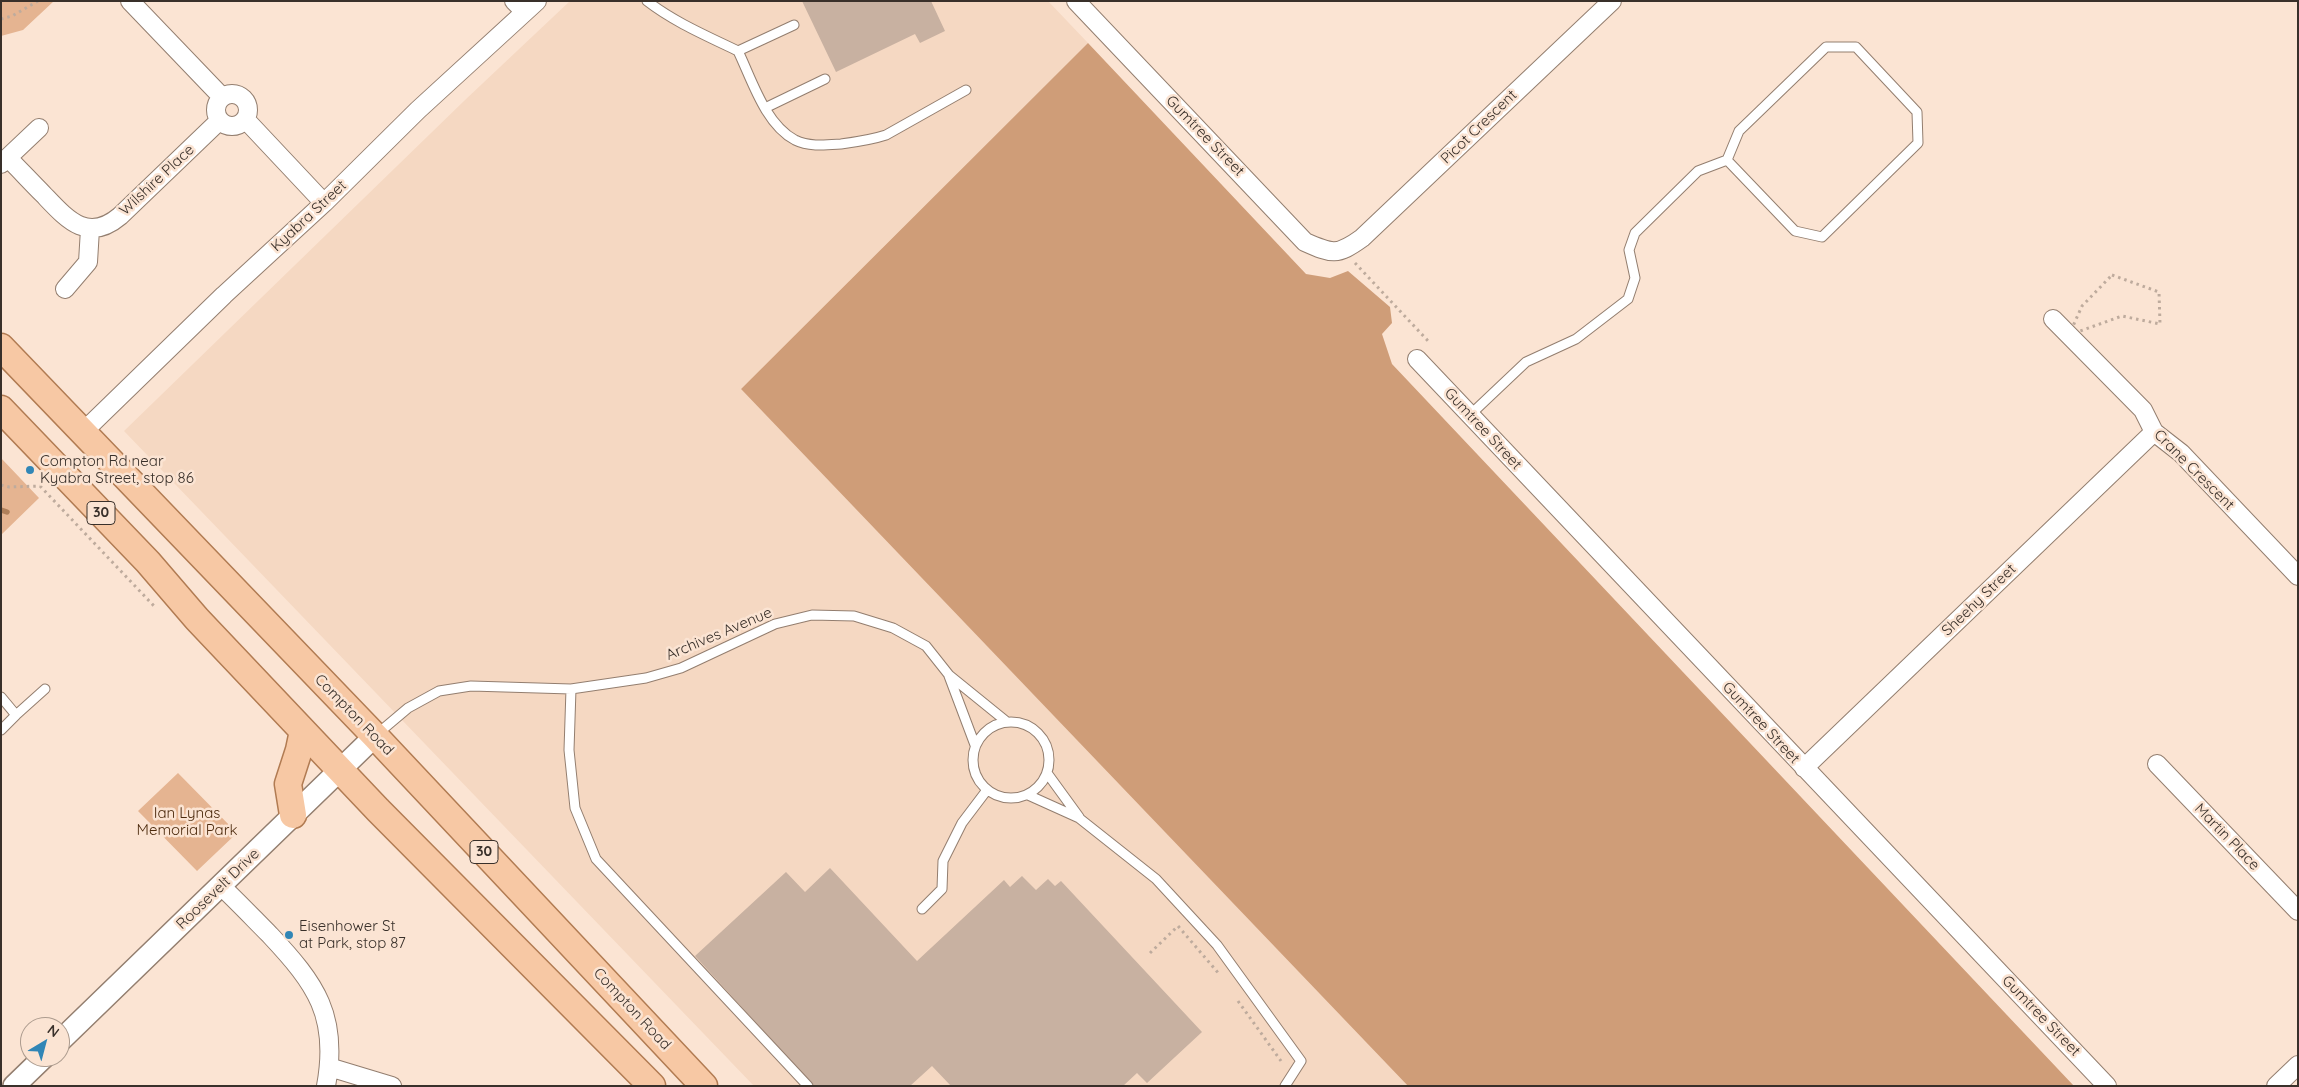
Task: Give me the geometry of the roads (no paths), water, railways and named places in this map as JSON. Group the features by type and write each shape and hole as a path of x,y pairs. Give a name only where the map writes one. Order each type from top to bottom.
{"main road":[{"name":"Compton Road","path":"1,347 375,736 704,1086"},
{"name":"30","path":"1,409 148,562 197,619 339,769 652,1086"},
{"path":"293,815 288,784 303,731"}],"street":[{"path":"130,1 222,97"},
{"name":"Gumtree Street","path":"1076,1 1305,242 1324,250 1344,251"},
{"name":"Picot Crescent","path":"1344,251 1362,238 1612,1"},
{"name":"Kyabra Street","path":"82,432 224,295 324,203 525,5"},
{"path":"231,94 243,98 248,110 246,120 239,126 226,126 219,121 215,111 216,104 222,97 231,94"},
{"path":"246,120 324,203"},
{"name":"Wilshire Place","path":"90,229 111,223 219,121"},
{"path":"39,128 5,161 64,216 76,225 90,229 88,262 66,289"},
{"name":"Crane Crescent","path":"2053,319 2143,410 2154,432 2181,453 2298,576"},
{"name":"Gumtree Street","path":"1417,359 2107,1086"},
{"name":"Sheehy Street","path":"1804,768 2154,432"},
{"name":"Roosevelt Drive","path":"70,1031 375,736"},
{"name":"Martin Place","path":"2157,764 2298,911"},
{"path":"222,886 290,957 308,978 320,1000 330,1039 326,1086"},
{"path":"2276,1086 2298,1065"},
{"path":"14,1086 34,1067"},
{"path":"329,1068 392,1086"}],"lane":[{"path":"647,1 659,10 692,28 738,50 765,108 782,130 796,140 810,144 827,145 873,140 886,135 966,90"},
{"path":"738,50 794,25"},
{"path":"1470,416 1526,362 1576,340 1628,299 1635,278 1629,250 1635,233 1698,171 1727,160 1740,131 1826,47 1856,47 1917,112 1918,144 1822,237 1795,231 1727,160"},
{"path":"765,108 825,79"},
{"name":"Archives Avenue","path":"375,736 408,708 440,691 471,686 571,688 646,678 681,668 775,624 812,615 854,616 893,628 926,646 949,676"},
{"path":"949,676 1007,722"},
{"path":"949,676 975,745"},
{"path":"571,688 569,750 575,808 596,858 808,1086"},
{"path":"1,730 45,689"},
{"path":"1,697 16,715"},
{"path":"1007,722 1027,725 1043,738 1048,748 1050,759 1047,773 1037,788 1028,795 1008,799 999,797 987,790 977,778 972,760 975,745 983,733 990,727 1007,722"},
{"path":"1047,773 1079,818"},
{"path":"922,909 942,889 943,860 962,824 987,790"},
{"path":"1028,795 1079,818 1156,879 1217,946 1301,1061 1285,1086"}],"waterway":[{"path":"1,510 7,512"}],"place":[{"name":"Compton Rd near Kyabra Street, stop 86","path":"30,470"},
{"name":"Eisenhower St at Park, stop 87","path":"289,935"}],"park label":[{"name":"Ian Lynas Memorial Park","path":"187,822"}]}
